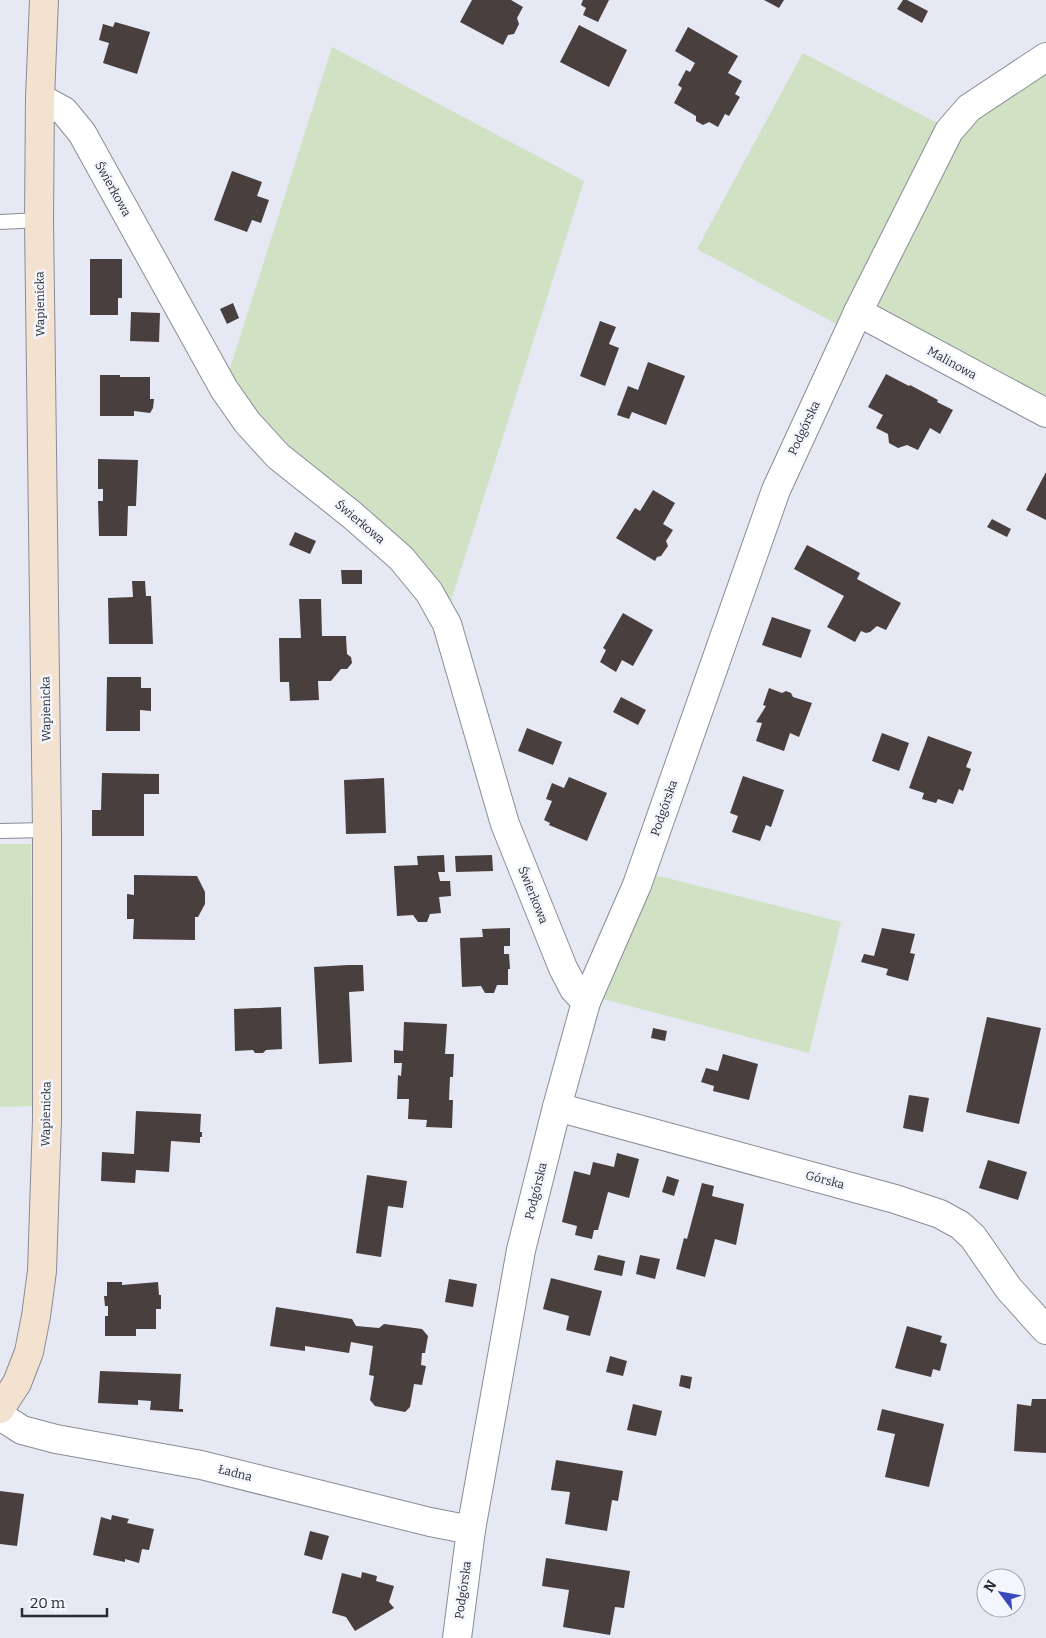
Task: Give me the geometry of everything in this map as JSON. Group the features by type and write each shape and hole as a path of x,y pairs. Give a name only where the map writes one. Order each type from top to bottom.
{"street":[{"name":"Wapienicka","path":"0,1409 17,1383 29,1352 42,1271 47,1120 47,830 39,220 40,98 44,0"},
{"name":"Podgórska","path":"457,1638 471,1530 521,1250 586,1002 637,885 776,490 858,312 949,131 969,108 1046,57"},
{"name":"Świerkowa","path":"40,98 64,111 82,133 224,389 247,422 278,456 352,515 401,558 429,592 447,624 505,824 562,968 574,989 586,1002"},
{"name":"Malinowa","path":"858,312 1046,414"},
{"name":"Górska","path":"557,1107 895,1199 940,1214 960,1225 973,1237 1009,1289 1046,1330"},
{"name":"Ładna","path":"0,1416 22,1430 56,1439 200,1465 430,1522 471,1530"}],"lane":[{"path":"0,222 39,220"},
{"path":"0,831 47,830"}],"green space":[{"path":"332,47 584,181 449,607 286,451 227,378"},
{"path":"803,53 939,124 838,325 697,249"},
{"path":"1046,66 1046,404 876,312 873,301 953,135"},
{"path":"0,844 31,844 33,1106 0,1107"},
{"path":"651,874 841,922 809,1053 603,999"}],"building":[{"path":"472,0 511,0 523,7 517,18 519,24 514,34 508,35 503,45 460,22"},
{"path":"583,0 609,0 598,22 583,15 586,8 581,5"},
{"path":"764,0 784,0 779,8"},
{"path":"903,0 907,0 928,11 922,23 897,9"},
{"path":"115,22 150,32 137,74 103,63 109,43 99,40 103,24 113,27"},
{"path":"579,25 627,50 609,87 560,62"},
{"path":"688,27 738,56 728,73 742,81 735,94 740,97 729,116 725,114 718,127 709,122 703,125 696,121 696,116 674,103 682,88 678,85 686,70 690,72 695,63 675,51"},
{"path":"232,171 262,182 257,196 269,200 261,223 252,220 247,232 214,220"},
{"path":"90,259 122,259 122,298 118,298 118,315 90,315"},
{"path":"233,303 239,318 227,324 220,309"},
{"path":"131,312 160,313 159,342 130,341"},
{"path":"600,321 616,327 609,344 619,348 605,386 580,376"},
{"path":"648,362 685,376 666,425 632,412 629,419 617,415 628,386 638,390"},
{"path":"886,374 938,400 937,402 953,410 940,434 930,428 918,450 907,445 898,448 889,443 888,434 876,428 883,415 868,407"},
{"path":"100,375 150,377 150,399 154,399 153,408 150,413 134,411 134,416 100,416"},
{"path":"98,459 138,460 136,506 128,506 127,536 99,536 98,501 103,501 103,489 98,489"},
{"path":"1046,472 1046,520 1026,510"},
{"path":"653,490 675,503 663,524 673,530 666,541 668,546 655,561 616,538 635,508 640,511"},
{"path":"992,519 1011,529 1007,537 987,527"},
{"path":"295,532 316,541 310,554 289,545"},
{"path":"807,545 860,573 857,579 901,603 886,630 877,626 870,632 861,631 855,642 827,627 844,596 794,569"},
{"path":"341,570 362,570 362,584 342,584"},
{"path":"132,581 145,581 146,596 151,596 153,644 109,644 108,598 133,597"},
{"path":"299,599 321,599 322,636 346,636 347,654 351,657 352,663 347,669 341,669 331,681 318,681 319,700 290,701 289,682 280,682 279,638 301,638"},
{"path":"623,613 653,630 633,666 622,660 616,672 600,662 606,650 603,648"},
{"path":"772,617 811,630 801,658 762,645"},
{"path":"107,677 141,677 141,688 151,688 151,711 140,710 140,731 106,731"},
{"path":"769,688 782,693 786,691 791,693 793,697 812,703 799,737 790,733 784,751 756,741 762,723 756,722 766,706 763,705"},
{"path":"621,697 646,710 638,725 613,712"},
{"path":"527,728 562,742 553,765 518,751"},
{"path":"882,733 909,743 899,771 872,761"},
{"path":"928,736 972,752 966,767 971,769 963,791 959,789 953,804 938,799 936,803 922,799 924,793 909,788"},
{"path":"102,773 159,774 159,794 144,794 144,836 92,836 92,810 101,810"},
{"path":"743,776 784,790 771,827 766,825 760,841 732,832 738,816 730,813"},
{"path":"569,777 607,793 587,841 549,825 550,823 544,820 552,801 546,799 552,783 564,788"},
{"path":"384,778 386,833 346,834 344,780"},
{"path":"444,855 445,872 438,872 440,881 450,881 451,896 439,897 441,913 430,914 427,922 418,922 413,915 397,916 394,866 418,865 417,856"},
{"path":"492,855 493,871 456,872 455,856"},
{"path":"134,875 197,876 205,892 205,904 198,917 195,917 195,940 133,939 134,919 127,919 127,894 134,895"},
{"path":"510,928 510,946 504,946 504,954 509,954 508,985 497,985 494,993 485,993 481,986 462,987 460,938 483,937 482,929"},
{"path":"882,928 915,934 910,953 915,954 908,981 886,975 888,969 861,962 864,954 874,956"},
{"path":"363,965 364,991 349,992 352,1062 319,1064 314,967"},
{"path":"281,1007 282,1049 266,1050 263,1053 255,1053 253,1050 235,1051 234,1009"},
{"path":"987,1017 1041,1028 1019,1124 966,1112"},
{"path":"404,1022 447,1024 445,1054 454,1054 449,1100 453,1100 452,1128 426,1127 427,1120 408,1119 409,1099 397,1099 398,1075 401,1076 402,1063 394,1063 394,1050 403,1051"},
{"path":"653,1028 667,1031 665,1041 651,1038"},
{"path":"723,1054 758,1064 749,1100 713,1091 714,1086 701,1082 706,1068 718,1071"},
{"path":"909,1095 929,1098 923,1132 903,1128"},
{"path":"136,1111 201,1114 200,1132 202,1132 202,1137 200,1137 200,1143 171,1141 169,1172 136,1170 135,1183 101,1181 102,1152 134,1154"},
{"path":"617,1153 639,1159 629,1198 608,1192 598,1230 594,1230 592,1239 575,1235 577,1226 562,1222 574,1171 590,1175 593,1162 614,1167"},
{"path":"988,1160 1027,1172 1018,1200 979,1188"},
{"path":"367,1175 407,1181 403,1208 388,1206 381,1257 356,1253"},
{"path":"667,1176 679,1180 674,1196 662,1192"},
{"path":"702,1183 714,1186 712,1196 744,1204 736,1245 715,1239 705,1277 676,1269 684,1238 687,1239"},
{"path":"598,1255 625,1261 622,1276 594,1270"},
{"path":"640,1255 660,1259 655,1279 636,1274"},
{"path":"551,1278 602,1291 590,1336 566,1330 569,1316 543,1309"},
{"path":"449,1279 477,1284 473,1307 445,1302"},
{"path":"107,1282 122,1282 122,1285 158,1282 159,1295 161,1295 161,1309 156,1309 156,1329 136,1329 136,1336 105,1336 105,1316 108,1316 108,1306 105,1306 104,1296 107,1296"},
{"path":"276,1307 352,1319 356,1326 379,1328 384,1324 422,1329 428,1336 425,1353 422,1353 421,1365 426,1366 422,1385 414,1384 410,1407 405,1412 375,1406 370,1400 374,1376 369,1375 373,1346 351,1342 349,1353 305,1346 305,1351 270,1346"},
{"path":"907,1326 942,1336 940,1342 947,1344 940,1371 933,1369 931,1377 895,1368"},
{"path":"610,1356 627,1361 623,1376 606,1372"},
{"path":"100,1371 181,1374 179,1409 183,1409 183,1412 150,1410 151,1401 138,1400 138,1405 98,1403"},
{"path":"681,1375 692,1377 690,1389 679,1386"},
{"path":"1032,1399 1046,1399 1046,1453 1014,1451 1017,1404 1031,1406"},
{"path":"633,1404 662,1411 656,1436 627,1430"},
{"path":"882,1409 944,1424 929,1487 885,1477 895,1434 877,1430"},
{"path":"556,1460 623,1471 618,1501 612,1500 607,1531 565,1524 570,1492 551,1490"},
{"path":"0,1491 24,1494 17,1546 0,1544"},
{"path":"112,1515 129,1519 127,1523 154,1529 149,1550 142,1549 139,1563 125,1559 125,1562 93,1555 101,1517 111,1520"},
{"path":"310,1531 329,1536 322,1560 304,1555"},
{"path":"546,1558 630,1571 624,1608 615,1607 610,1635 563,1627 569,1590 542,1586"},
{"path":"362,1572 377,1576 376,1581 394,1586 389,1602 394,1608 355,1631 346,1617 332,1613 342,1573 361,1578"}]}
